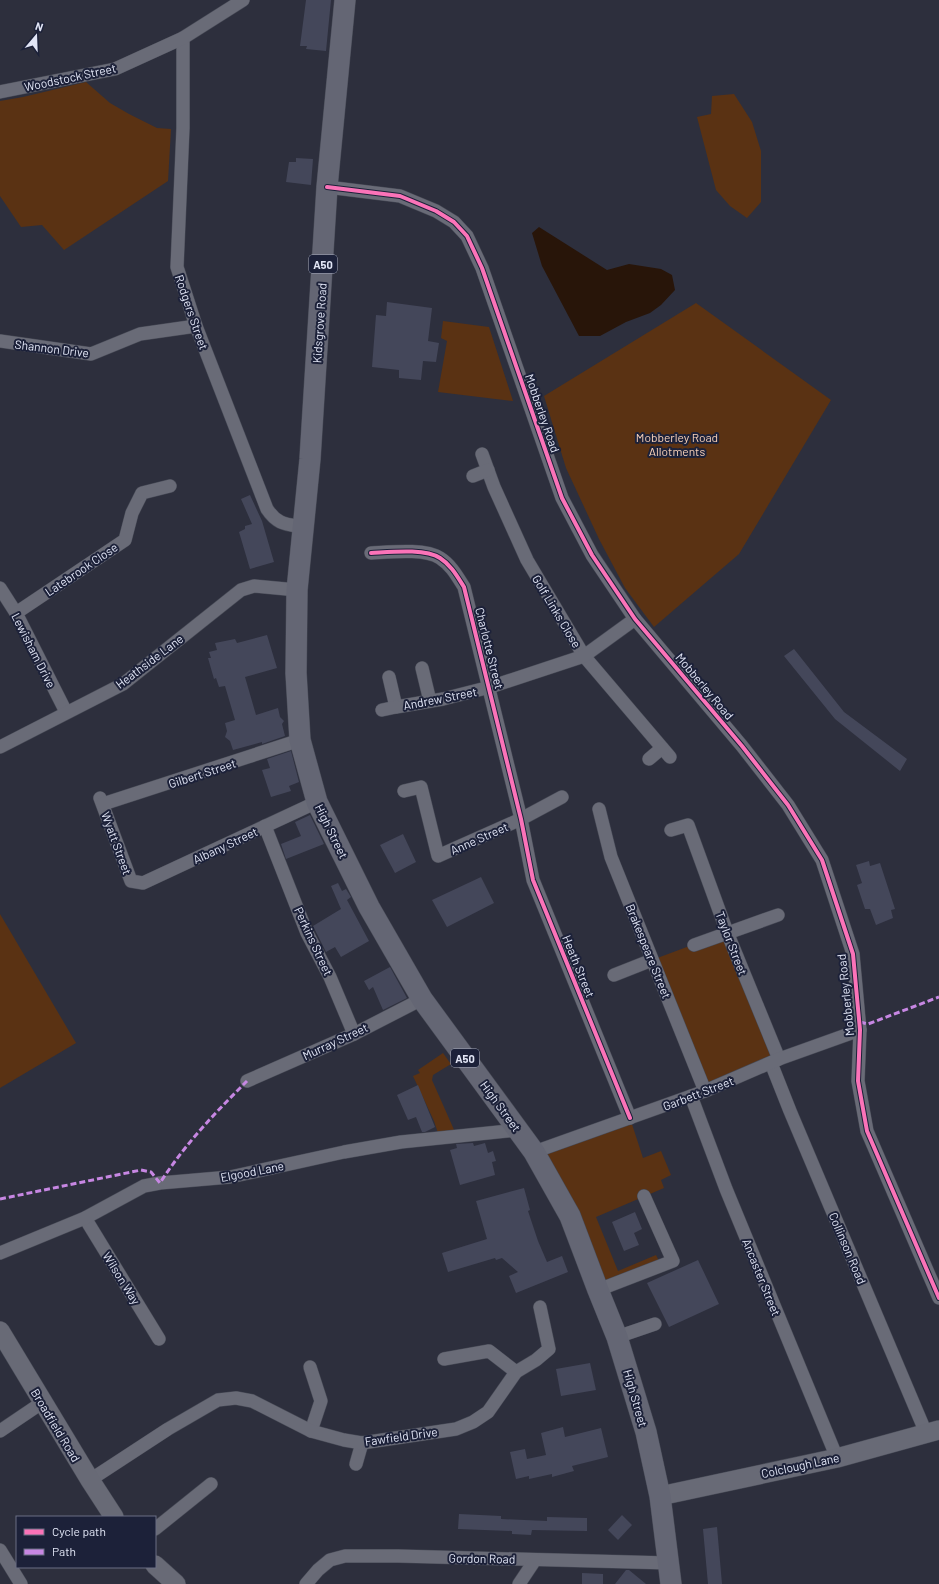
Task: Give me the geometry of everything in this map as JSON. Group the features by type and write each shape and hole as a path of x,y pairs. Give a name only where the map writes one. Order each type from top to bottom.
{"main road":[{"name":"Kidsgrove Road","path":"302,527 310,459 327,187 345,0"},
{"name":"High Street","path":"302,527 302,547 297,590 296,673 300,740 317,802 369,907 422,999 534,1152 570,1216 598,1290 618,1337 646,1432 660,1496 671,1584"}],"street":[{"name":"Woodstock Street","path":"0,92 115,69 183,38 244,0"},
{"name":"Rodgers Street","path":"183,38 183,128 177,267 196,326 267,509 273,518 283,524 302,527"},
{"name":"Mobberley Road","path":"327,187 400,196 436,211 454,222 467,236 482,268 562,498 592,555 636,619 742,746 788,805 822,860 852,954 860,1030 858,1081 867,1131 939,1298"},
{"name":"Shannon Drive","path":"0,341 91,354 140,334 196,326"},
{"name":"Golf Links Close","path":"482,454 494,488 527,560 584,656 666,752 649,759"},
{"path":"473,476 488,470"},
{"name":"Latebrook Close","path":"16,613 125,540 140,489 170,486"},
{"name":"Charlotte Street","path":"371,553 421,552 439,557 454,570 464,587 521,819"},
{"name":"Heathside Lane","path":"0,747 123,684 241,590 254,586 297,590"},
{"name":"Lewisham Drive","path":"0,588 16,613 66,712"},
{"name":"Andrew Street","path":"382,710 490,688 584,656 636,619"},
{"path":"422,668 430,701"},
{"name":"Andrew Street","path":"390,677 396,706"},
{"name":"Gilbert Street","path":"101,801 300,740"},
{"name":"Anne Street","path":"404,791 421,787 438,856 521,819 562,797"},
{"name":"Wyatt Street","path":"101,801 131,881"},
{"name":"Albany Street","path":"131,881 143,883 317,802"},
{"name":"Brakespeare Street","path":"600,810 611,857 705,1090"},
{"name":"Heath Street","path":"521,819 533,880 630,1118"},
{"name":"Taylor Street","path":"671,830 688,825 775,1061"},
{"name":"Perkins Street","path":"265,826 307,933 330,977 354,1034"},
{"path":"694,945 778,915"},
{"path":"614,975 652,960"},
{"name":"Murray Street","path":"247,1081 354,1034 422,999"},
{"name":"Garbett Street","path":"534,1152 691,1096 775,1061 860,1030"},
{"name":"Collinson Road","path":"775,1061 790,1111 932,1431"},
{"name":"Ancaster Street","path":"691,1096 726,1189 837,1458"},
{"name":"Elgood Lane","path":"0,1253 85,1218 144,1186 160,1183 230,1177 344,1152 401,1142 517,1130"},
{"path":"598,1290 673,1261 644,1196"},
{"name":"Wilson Way","path":"85,1218 159,1339"},
{"name":"Fawfield Drive","path":"90,1480 218,1400 236,1398 252,1401 311,1431 344,1440 362,1443 456,1429 473,1422 488,1412 516,1372 536,1360 549,1349 540,1307"},
{"path":"618,1337 655,1324"},
{"name":"Broadfield Road","path":"0,1331 42,1402 113,1516"},
{"path":"444,1359 489,1351 516,1372"},
{"path":"310,1367 321,1400 311,1431"},
{"path":"0,1431 42,1402"},
{"name":"Colclough Lane","path":"660,1496 837,1458 932,1431"},
{"path":"356,1464 362,1443"},
{"path":"156,1528 211,1484"},
{"path":"0,1550 21,1584"},
{"name":"Gordon Road","path":"306,1584 318,1570 330,1560 345,1556 668,1563"},
{"path":"519,1584 535,1560"},
{"path":"156,1566 176,1584"}],"green space":[{"path":"86,82 110,103 129,114 157,128 171,129 168,181 64,250 42,225 21,227 0,196 0,101"},
{"path":"734,94 752,122 761,151 761,202 747,218 730,206 716,190 697,117 711,114 712,96"},
{"name":"Mobberley Road Allotments","path":"696,303 831,400 739,554 654,627 625,588 599,539 566,468 544,396"},
{"path":"443,321 489,327 513,401 438,392 447,341 441,338"},
{"path":"0,914 76,1043 0,1088"},
{"path":"727,932 779,1059 705,1091 652,960"},
{"path":"443,1053 451,1064 433,1075 432,1080 455,1132 438,1133 413,1076 420,1073 418,1070"},
{"path":"630,1118 643,1158 661,1151 671,1175 661,1180 664,1188 596,1217 618,1271 656,1255 661,1265 602,1288 538,1150"}],"shaded area":[{"path":"539,227 607,270 629,264 661,269 672,275 675,290 661,305 650,313 626,322 600,336 579,336 542,266 532,233"}],"building":[{"path":"306,0 331,0 326,51 306,49 307,46 300,46"},
{"path":"296,158 313,159 311,185 286,182 289,162 296,162"},
{"path":"387,302 432,308 428,341 439,343 436,362 423,361 421,380 399,378 399,370 372,367 376,315 386,316"},
{"path":"250,495 262,521 274,562 250,569 239,532 245,529 245,526 252,524 241,499"},
{"path":"267,635 277,668 245,677 256,715 278,708 280,717 284,721 282,724 285,736 262,744 262,742 233,750 230,741 225,737 227,731 225,723 235,720 225,686 219,687 216,678 214,679 208,658 211,658 209,652 217,650 215,643 235,639 237,643"},
{"path":"794,649 844,712 907,759 900,771 835,719 784,656"},
{"path":"291,751 299,782 289,786 291,791 271,797 262,770 270,768 267,759"},
{"path":"310,815 324,844 286,859 281,844 301,836 295,822"},
{"path":"403,834 416,862 395,873 380,845"},
{"path":"869,861 870,866 880,863 895,909 891,910 893,918 876,925 870,909 865,909 857,885 862,883 856,865"},
{"path":"481,877 494,903 447,927 432,900"},
{"path":"338,883 342,891 346,889 351,897 347,900 369,941 341,957 335,947 326,952 313,926 341,909 331,886"},
{"path":"390,967 407,998 383,1010 373,987 369,990 364,981"},
{"path":"418,1085 435,1127 425,1132 422,1132 416,1117 408,1120 397,1095"},
{"path":"473,1143 474,1146 485,1143 488,1153 493,1151 496,1161 492,1162 495,1175 460,1185 450,1150 457,1148 456,1144"},
{"path":"524,1188 530,1210 528,1211 547,1262 562,1256 568,1272 516,1293 509,1276 518,1272 502,1258 496,1260 495,1258 448,1272 442,1253 487,1239 476,1201"},
{"path":"635,1212 642,1229 634,1233 639,1245 624,1251 612,1222"},
{"path":"698,1260 719,1304 669,1327 647,1283"},
{"path":"590,1363 596,1390 561,1396 556,1369"},
{"path":"563,1427 565,1437 601,1428 608,1457 572,1466 574,1471 552,1477 552,1474 529,1479 529,1476 516,1479 510,1452 525,1449 527,1459 546,1455 541,1433"},
{"path":"459,1514 501,1516 501,1519 547,1521 547,1517 587,1518 587,1531 532,1530 531,1535 512,1534 512,1531 458,1529"},
{"path":"622,1515 632,1525 618,1540 608,1530"},
{"path":"717,1527 722,1584 708,1584 703,1529"},
{"path":"626,1570 629,1570 646,1584 615,1584"},
{"path":"582,1573 603,1574 603,1584 582,1584"}],"marked path":[{"path":"860,1022 868,1024 939,997"},
{"path":"0,1199 141,1170 151,1172 160,1183 190,1142 247,1081"}],"cycle path":[{"path":"327,187 400,196 436,211 454,222 467,236 482,268 562,498 592,555 635,619 742,746 788,805 822,860 853,954 860,1030 858,1081 867,1131 939,1298"},
{"path":"371,553 407,551 434,555 440,558 454,571 464,587 521,819 533,880 630,1118"}]}
